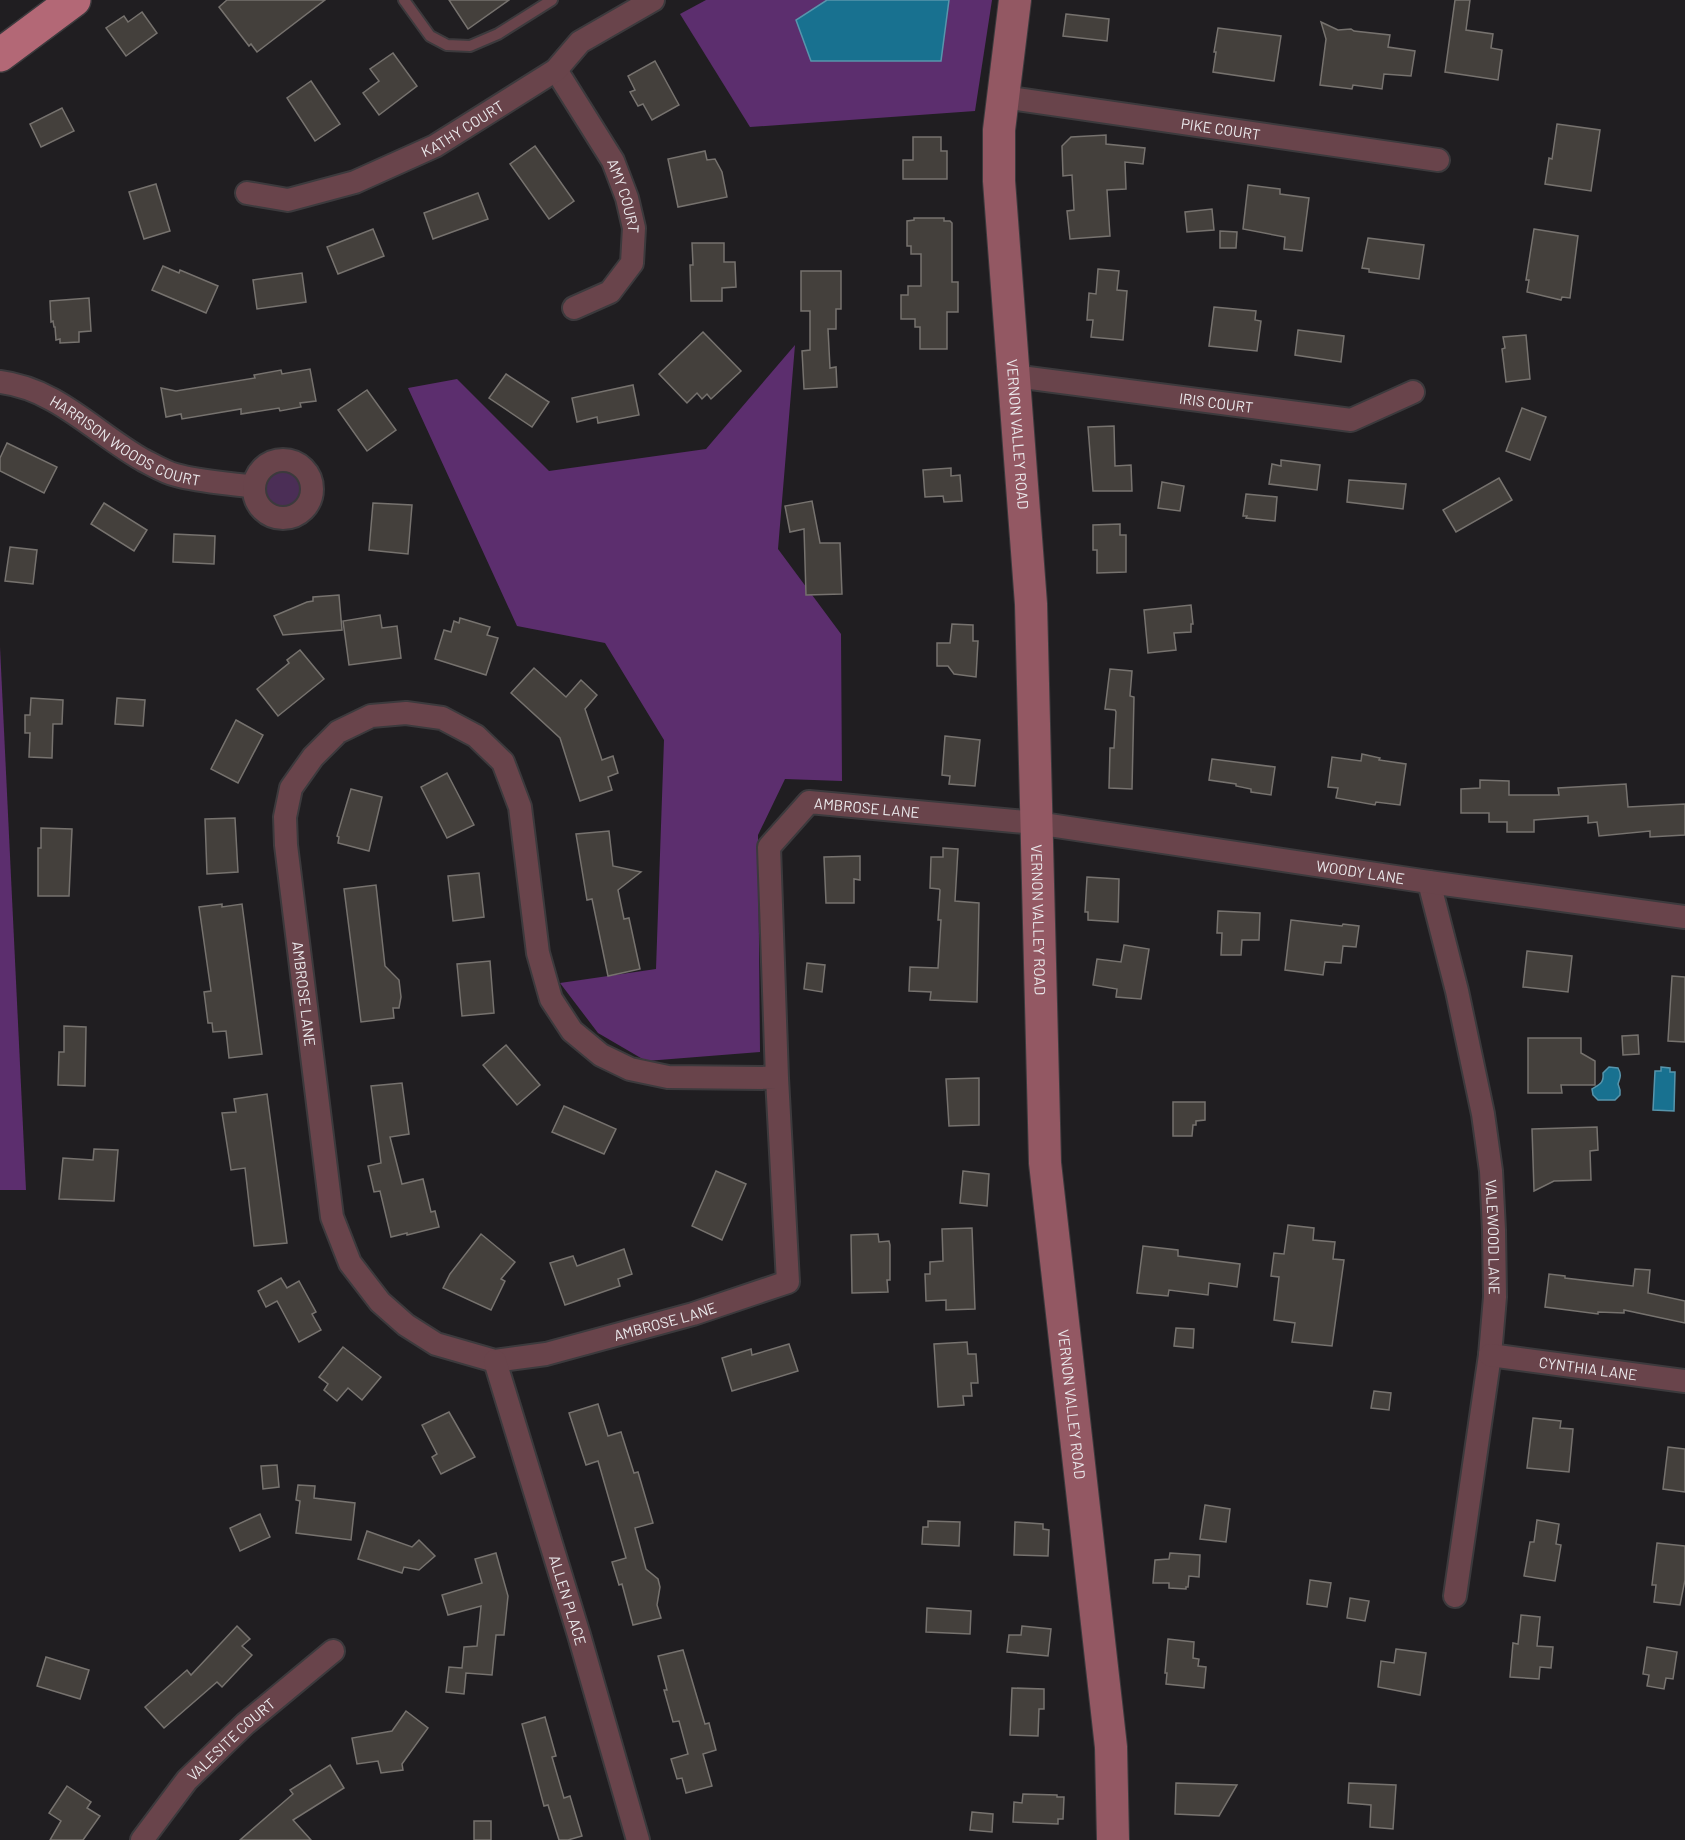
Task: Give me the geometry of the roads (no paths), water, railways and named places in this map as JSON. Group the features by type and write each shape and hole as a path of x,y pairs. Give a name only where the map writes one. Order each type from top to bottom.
{"main road":[{"path":"0,55 74,0"},
{"name":"VERNON VALLEY ROAD","path":"1015,0 999,130 999,181 1031,604 1045,1163 1111,1748 1113,1840"}],"street":[{"name":"KATHY COURT","path":"247,193 288,200 355,182 435,146 556,70 580,42 653,0"},
{"name":"AMY COURT","path":"556,70 613,161 627,198 634,228 632,263 610,292 574,308"},
{"name":"PIKE COURT","path":"1003,97 1438,160"},
{"name":"IRIS COURT","path":"1014,376 1351,420 1413,392"},
{"name":"HARRISON WOODS COURT","path":"0,382 14,383 45,394 142,459 175,475 254,487"},
{"name":"AMBROSE LANE","path":"777,1078 668,1077 630,1069 601,1055 572,1031 551,999 538,953 520,807 503,762 476,736 441,718 406,713 371,716 338,732 313,757 291,788 285,817 286,845 332,1217 350,1263 380,1302 406,1325 436,1344 495,1361 558,1351 693,1314 788,1282 777,1078 769,847 809,802 1036,823"},
{"name":"WOODY LANE","path":"1036,823 1429,882 1685,917"},
{"name":"VALEWOOD LANE","path":"1429,882 1472,1055 1491,1171 1495,1297 1490,1355 1455,1596"},
{"name":"CYNTHIA LANE","path":"1490,1355 1685,1381"},
{"name":"ALLEN PLACE","path":"495,1361 579,1635 638,1840"},
{"name":"VALESITE COURT","path":"142,1840 187,1780 245,1724 333,1651"}],"lane":[{"path":"404,0 430,36 447,45 470,46 498,34 552,0"}],"water":[{"path":"827,0 949,0 941,61 811,61 796,20"},
{"path":"1609,1067 1619,1070 1620,1095 1615,1100 1598,1100 1593,1095 1592,1089 1601,1083 1603,1073"},
{"path":"1661,1067 1670,1068 1670,1072 1675,1072 1674,1111 1653,1110 1655,1071 1661,1071"}]}
